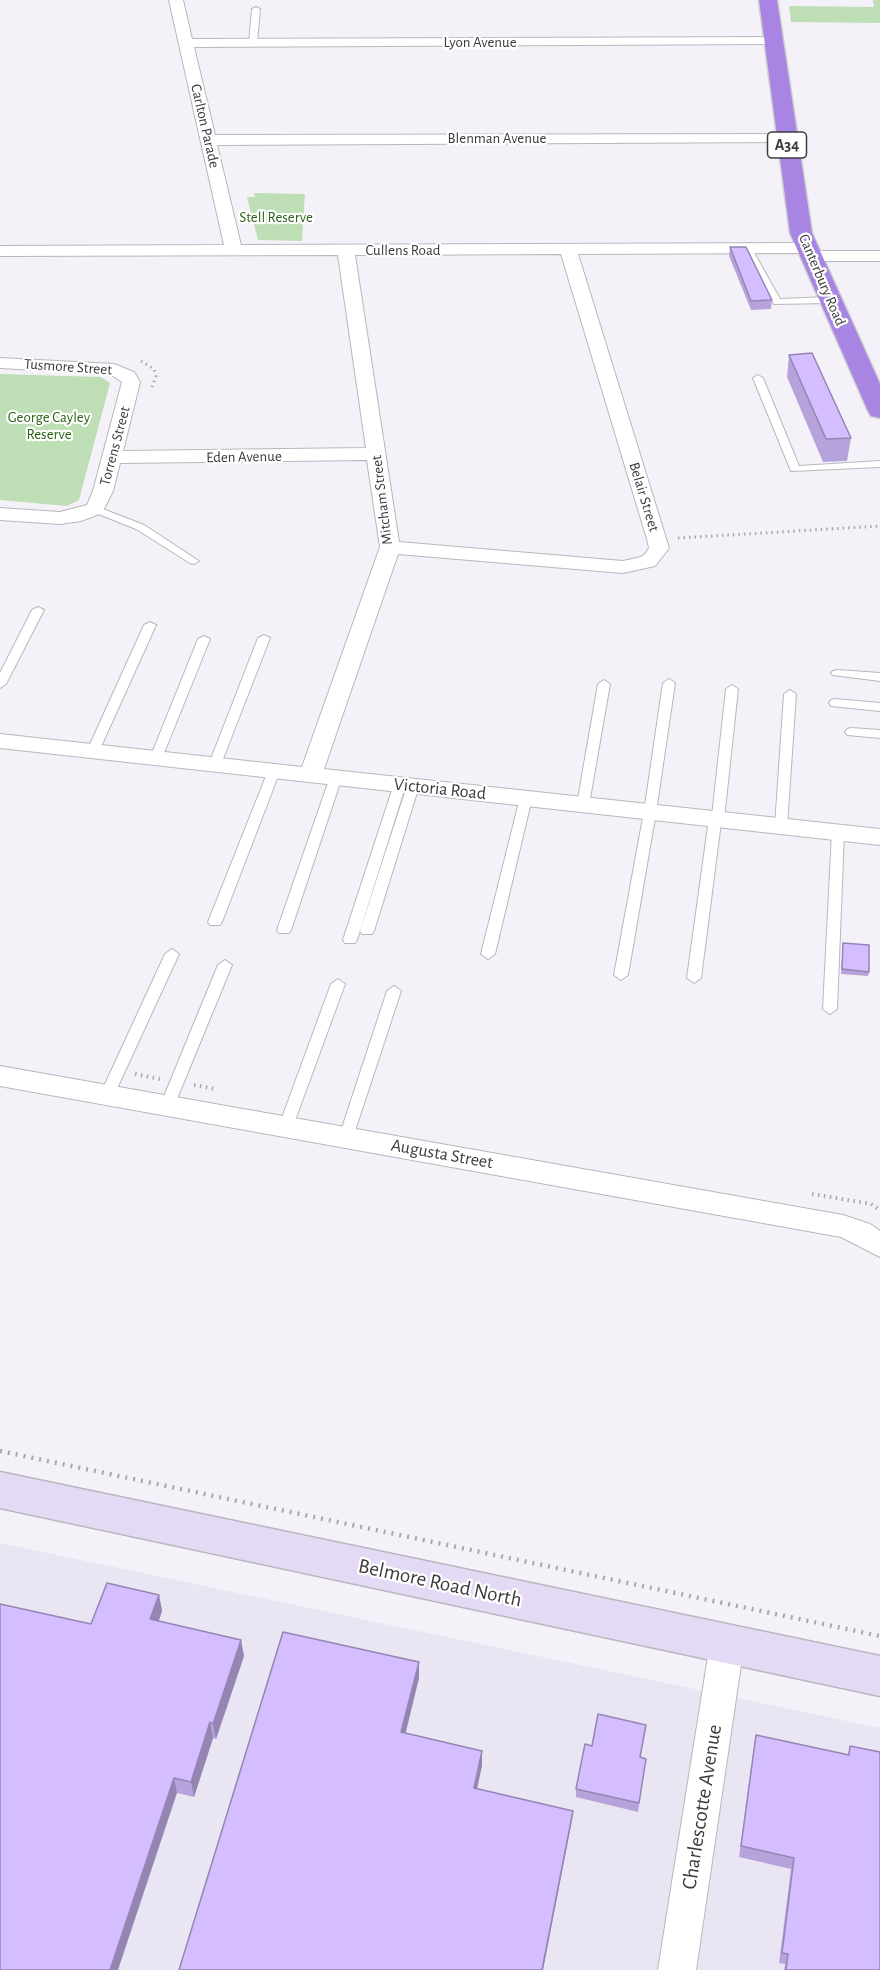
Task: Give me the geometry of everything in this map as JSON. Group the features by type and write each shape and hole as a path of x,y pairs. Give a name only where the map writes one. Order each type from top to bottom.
{"highway":[{"name":"Canterbury Road","path":"768,0 801,233 807,252 880,411"}],"main road":[{"name":"Belmore Road North","path":"0,1490 880,1676"}],"street":[{"name":"Carlton Parade","path":"176,0 234,251"},
{"name":"Lyon Avenue","path":"186,43 774,40"},
{"name":"Blenman Avenue","path":"208,140 786,137"},
{"name":"Cullens Road","path":"0,251 748,249 880,256"},
{"name":"Mitcham Street","path":"311,774 390,547 346,250"},
{"name":"Belair Street","path":"390,547 623,567 648,562 658,548 568,250"},
{"name":"Tusmore Street","path":"0,363 114,369 128,376 131,382"},
{"name":"Torrens Street","path":"95,509 112,457 131,382"},
{"name":"Eden Avenue","path":"112,457 376,454"},
{"path":"0,514 60,518 74,517 95,509"},
{"name":"Victoria Road","path":"0,741 880,837"},
{"name":"Augusta Street","path":"0,1076 843,1226 860,1232 880,1246"},
{"name":"Charlescotte Avenue","path":"677,1970 727,1644"}],"lane":[{"path":"253,42 256,9"},
{"path":"748,249 777,302 829,300"},
{"path":"758,378 795,469 880,464"},
{"path":"95,509 140,527 194,561"},
{"path":"0,684 38,610"},
{"path":"93,751 150,625"},
{"path":"215,764 264,638"},
{"path":"156,758 204,639"},
{"path":"837,673 880,677"},
{"path":"621,975 651,812 669,682"},
{"path":"583,804 604,684"},
{"path":"694,978 732,689"},
{"path":"781,826 790,694"},
{"path":"835,703 880,707"},
{"path":"851,732 880,735"},
{"path":"215,922 274,771"},
{"path":"284,930 336,777"},
{"path":"367,932 406,785"},
{"path":"350,940 406,785"},
{"path":"488,954 526,798"},
{"path":"830,1009 838,833"},
{"path":"107,1095 172,954"},
{"path":"167,1106 225,965"},
{"path":"286,1126 338,984"},
{"path":"346,1137 394,991"}],"path":[{"path":"137,359 154,369 156,376 150,392"},
{"path":"657,539 880,525"},
{"name":"Belmore Road North","path":"0,1451 880,1636"}],"shaded area":[{"path":"0,1543 880,1728 880,1970 0,1970"}],"green space":[{"path":"873,0 880,0 880,23 791,22 789,6 874,7"},
{"name":"Stell Reserve","path":"254,193 305,194 302,241 258,240 247,197 255,197"},
{"name":"George Cayley Reserve","path":"0,374 101,377 110,383 79,500 67,506 0,500"}],"building":[{"path":"730,247 746,247 772,300 751,301"},
{"path":"812,353 851,438 826,439 789,355"},
{"path":"843,943 869,945 869,972 842,969"},
{"path":"107,1583 159,1595 150,1619 241,1640 213,1724 210,1722 191,1782 174,1778 110,1970 0,1970 0,1604 91,1624"},
{"path":"283,1632 419,1662 401,1732 482,1751 474,1788 573,1811 542,1970 179,1970"},
{"path":"598,1714 646,1725 640,1757 646,1759 639,1803 576,1789 585,1744 592,1746"},
{"path":"756,1735 849,1755 850,1746 880,1752 880,1970 786,1970 788,1954 782,1953 794,1858 741,1846"}]}
